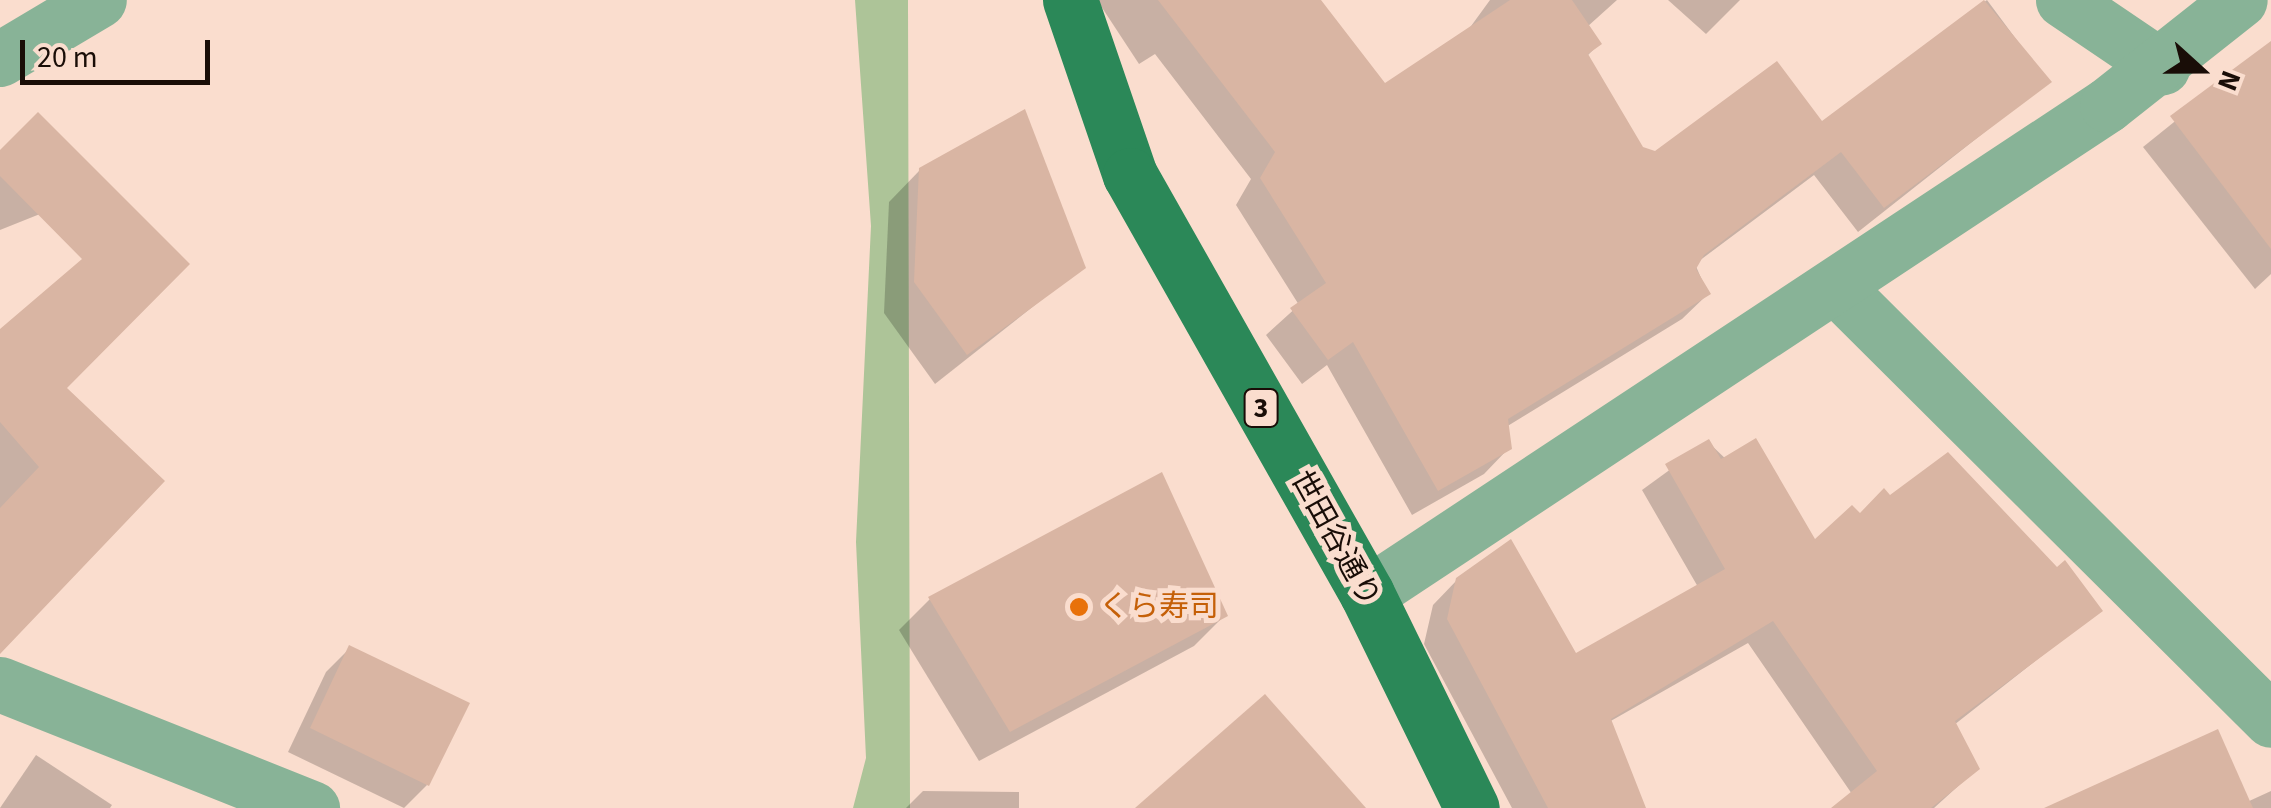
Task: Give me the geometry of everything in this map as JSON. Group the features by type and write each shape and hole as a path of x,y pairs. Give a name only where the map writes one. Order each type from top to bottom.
{"main road":[{"name":"世田谷通り","path":"1070,0 1130,175 1366,594 1472,808"}],"street":[{"path":"2063,0 2162,67"},
{"path":"1366,594 1837,288 2162,67 2240,0"},
{"path":"0,59 82,6"},
{"path":"1837,288 2271,720"},
{"path":"0,684 312,808"}],"green space":[{"path":"855,0 908,0 910,808 853,808 866,758 856,542 871,226"}],"building":[{"path":"1158,0 1321,0 1385,83 1510,0 1572,0 1602,44 1588,54 1643,147 1655,151 1777,61 1822,121 1984,0 2052,82 1884,208 1841,152 1704,255 1696,269 1711,294 1508,419 1512,449 1438,491 1353,342 1328,360 1290,308 1326,283 1260,178 1275,152"},
{"path":"2271,41 2271,249 2170,116"},
{"path":"1025,109 1086,268 967,355 914,282 919,168"},
{"path":"38,112 190,264 67,388 165,481 0,654 0,508 39,467 0,422 0,329 82,259 0,176 0,150"},
{"path":"1756,438 1815,539 1852,505 1860,513 1884,488 1890,495 1948,452 2057,567 2065,560 2103,611 1955,721 1980,769 1931,808 1831,808 1877,771 1773,621 1611,719 1646,808 1548,808 1447,619 1456,578 1511,539 1576,653 1725,569 1665,464 1709,439 1721,459"},
{"name":"くら寿司","path":"1162,472 1228,616 1010,732 928,597"},
{"path":"349,645 470,703 429,786 310,728"},
{"path":"1265,694 1366,808 1135,808"},
{"path":"2218,729 2253,808 2044,808"}],"place":[{"name":"くら寿司","path":"1079,607"}]}
